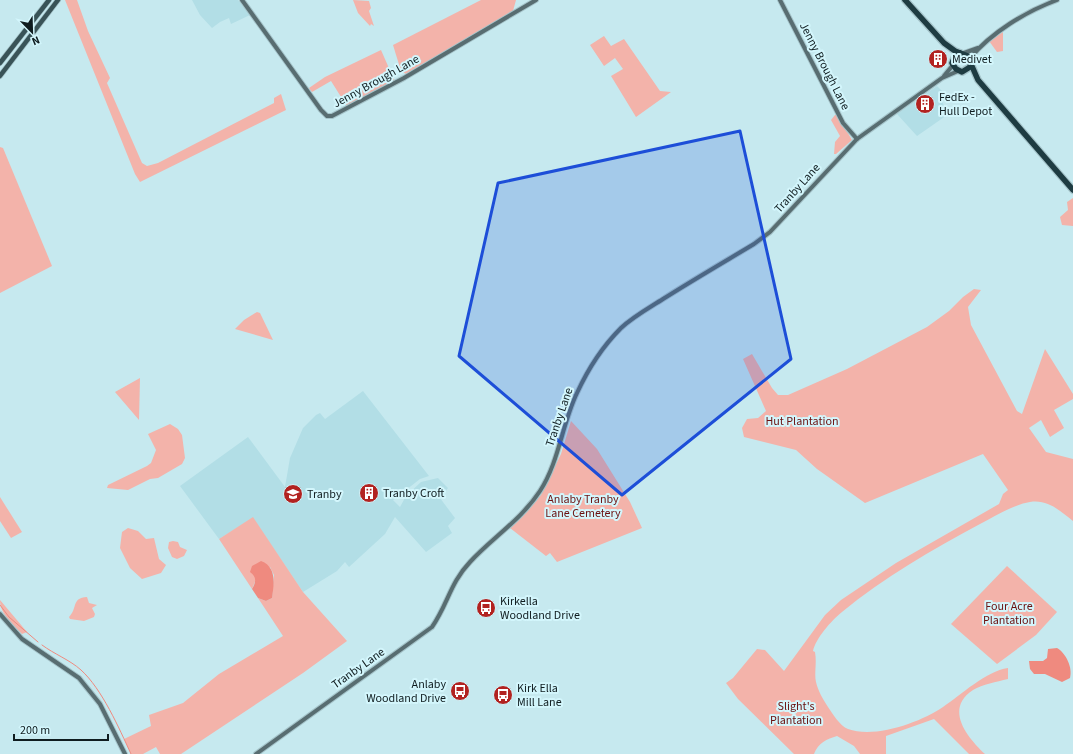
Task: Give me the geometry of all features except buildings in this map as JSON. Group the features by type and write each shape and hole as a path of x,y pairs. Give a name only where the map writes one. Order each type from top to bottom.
{"highway":[{"path":"905,0 944,43 953,63 960,71 978,80"},
{"path":"944,43 962,53 970,61 978,80 1073,190"},
{"path":"953,63 955,56 962,53"},
{"path":"960,71 968,69 970,61"}],"main road":[{"path":"0,63 49,0"},
{"path":"0,76 58,0"},
{"name":"Jenny Brough Lane","path":"242,0 321,110 327,116 332,116 404,78 536,0"},
{"name":"Jenny Brough Lane","path":"780,0 843,123 856,139"},
{"path":"962,53 979,47 1029,12 1057,0"},
{"path":"970,61 979,47"},
{"name":"Tranby Lane","path":"942,78 953,63"},
{"name":"Tranby Lane","path":"256,754 432,627 441,614 458,576 470,562 525,510 540,491 551,469 569,410 577,392 591,366 614,336 640,313 754,244 770,232 856,139 942,78 960,71"},
{"path":"0,614 22,639 79,678 100,704 126,754"}],"highlighted area":[{"path":"740,131 791,359 622,495 459,356 498,183"}],"shaded area":[{"path":"192,0 238,0 250,15 231,24 229,18 212,28 200,15"},
{"path":"937,86 942,91 943,104 950,113 917,136 897,114"},
{"name":"Tranby","path":"363,391 429,476 420,479 393,500 400,507 406,496 421,482 438,478 448,488 440,498 455,518 448,526 452,533 426,552 395,517 385,534 349,567 345,562 337,571 303,592 253,518 219,539 180,486 248,437 285,487 290,458 303,428 316,415 320,413 325,419"},
{"path":"261,561 270,567 274,582 272,598 266,601 258,598 252,589 255,580 254,576 250,572 252,566"},
{"path":"1057,648 1063,653 1070,665 1070,678 1062,682 1045,674 1034,674 1030,669 1029,661 1043,661 1047,658 1048,649"}],"green space":[{"path":"65,0 77,0 88,31 110,78 107,83 142,163 147,166 158,163 274,103 274,98 281,94 286,110 140,182 135,174"},
{"path":"353,0 369,1 371,8 369,11 374,26 371,24 370,26 358,13"},
{"path":"481,0 516,0 513,11 406,74 401,71 393,45"},
{"path":"1003,32 1003,51 997,52 989,41"},
{"path":"604,36 611,46 624,39 660,91 671,92 636,117 611,76 623,69 615,58 604,66 590,45"},
{"path":"381,50 395,82 348,108 331,81 312,92 309,88 325,77"},
{"path":"835,115 837,115 852,140 836,154 834,154 835,142 840,136 831,120"},
{"path":"0,147 3,148 52,266 0,293"},
{"path":"1073,198 1073,226 1062,225 1060,217 1068,210 1067,202"},
{"path":"974,289 981,290 968,307 971,325 1017,411 1022,414 1045,349 1073,394 1073,399 1054,410 1064,428 1050,437 1041,420 1029,428 1046,452 1073,459 1073,521 1063,513 1042,502 1023,503 1004,511 926,554 858,599 833,620 824,630 813,651 815,652 816,656 816,682 823,698 834,716 842,725 848,729 859,732 884,730 923,718 943,707 983,678 1008,668 1008,679 973,690 964,698 960,706 959,714 961,723 971,740 985,754 969,754 934,719 886,736 886,754 860,754 854,746 837,736 823,742 814,754 794,754 738,699 726,683 733,678 757,649 765,650 784,671 825,615 841,600 896,563 999,504 1003,494 1008,490 983,454 865,503 817,469 796,450 744,437 742,428 747,419 758,418 766,411 743,359 752,354 772,388 778,395 788,395 847,369 927,327 949,311 963,297"},
{"path":"257,312 260,313 273,340 235,329 244,320"},
{"path":"140,378 139,420 115,392"},
{"name":"Anlaby Tranby Lane Cemetery","path":"571,421 597,449 630,502 642,528 557,562 550,553 546,556 510,528 541,495 561,454"},
{"path":"170,424 178,429 182,435 185,458 182,464 158,478 150,479 128,490 107,488 108,485 151,463 156,450 148,434"},
{"path":"0,497 22,532 11,538 0,521"},
{"path":"253,517 303,592 347,641 303,673 181,754 160,754 156,747 143,754 131,754 124,739 151,726 149,715 183,703 219,674 283,636 258,598 266,601 272,598 274,575 270,567 255,575 256,579 252,589 219,539"},
{"path":"128,528 138,531 146,539 154,538 159,559 166,565 161,573 142,579 130,568 120,548 122,532"},
{"path":"169,542 178,542 180,547 187,550 184,556 177,559 172,557 168,548"},
{"name":"Four Acre Plantation","path":"1007,566 1057,612 1036,635 997,664 951,624"},
{"path":"87,597 89,603 97,605 92,608 95,614 94,617 84,621 70,619 69,617 72,614 77,601"},
{"path":"0,600 27,632 22,634 11,623 2,610"}],"waterway":[{"path":"0,605 9,617 38,642"},
{"path":"42,645 77,666 89,678 103,698 131,754"}],"place":[{"name":"Medivet","path":"938,59"},
{"name":"FedEx - Hull Depot","path":"925,104"},
{"name":"Tranby Croft","path":"369,493"},
{"name":"Tranby","path":"293,494"},
{"name":"Kirkella Woodland Drive","path":"486,608"},
{"name":"Anlaby Woodland Drive","path":"460,691"},
{"name":"Kirk Ella Mill Lane","path":"503,695"}],"park label":[{"name":"Hut Plantation","path":"802,421"},
{"name":"Slight's Plantation","path":"796,713"}]}
